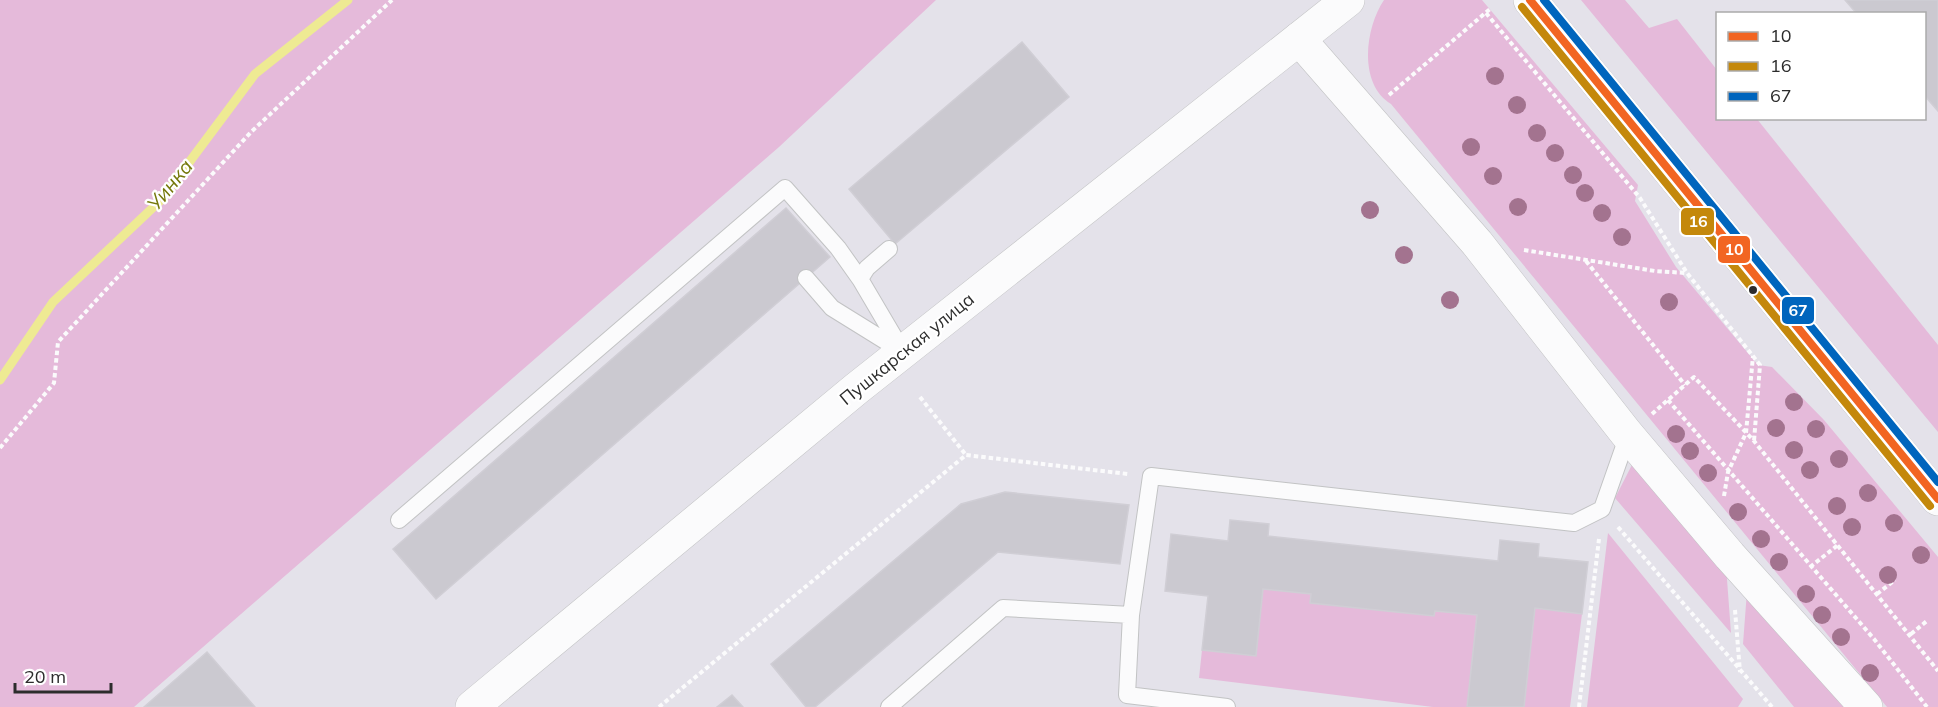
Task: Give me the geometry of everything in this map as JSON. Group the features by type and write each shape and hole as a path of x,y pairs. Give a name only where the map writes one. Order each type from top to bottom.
{"street":[{"name":"Пушкарская улица","path":"472,707 903,352 1348,0"},
{"path":"1530,0 1938,499"},
{"path":"1299,39 1478,243 1628,435 1730,556 1866,707"}],"lane":[{"path":"399,520 785,189 838,248 860,279 903,352"},
{"path":"860,279 867,268 889,249"},
{"path":"806,278 832,308 903,352"},
{"path":"1227,707 1126,695 1131,615 1151,476 1574,523 1602,508 1628,435"},
{"path":"889,707 1003,608 1131,615"}],"path":[{"path":"0,448 54,383 58,342 251,132 392,0"},
{"path":"1365,115 1490,9"},
{"path":"1486,13 1640,198 1687,273 1760,365 1754,441"},
{"path":"1478,243 1655,271 1687,273"},
{"path":"1585,260 1685,385"},
{"path":"1746,433 1753,356"},
{"path":"1628,435 1694,377 1754,441 1911,634 1938,671"},
{"path":"920,397 966,455 1151,476"},
{"path":"1668,400 1874,639 1926,707"},
{"path":"659,707 966,455"},
{"path":"1579,707 1602,508"},
{"path":"1602,508 1772,707"},
{"path":"1810,567 1838,545"},
{"path":"1878,594 1895,580"},
{"path":"1911,634 1928,620"}],"shaded area":[{"path":"0,0 936,0 779,147 134,707 0,707"},
{"path":"1384,0 1482,0 1638,185 1635,201 1676,267 1758,365 1772,367 1824,420 1938,557 1938,707 1887,707 1391,104 1380,95 1369,70 1368,55 1372,25"},
{"path":"1581,0 1625,0 1649,28 1677,19 1716,69 1716,120 1758,120 1938,345 1938,432"},
{"path":"1636,457 1726,566 1731,633 1615,498"},
{"path":"1608,533 1743,699 1738,707 1587,707"},
{"path":"1263,589 1311,594 1311,603 1434,616 1435,611 1477,615 1467,707 1433,707 1199,678 1202,650 1256,656"},
{"path":"1747,591 1847,707 1794,707 1743,644"},
{"path":"1535,608 1582,614 1570,707 1524,707"}],"building":[{"path":"1845,0 1938,0 1938,111 1926,97 1926,12 1855,12"},
{"path":"1022,42 1069,97 895,244 849,189"},
{"path":"786,208 830,257 436,599 393,549"},
{"path":"1005,492 1129,505 1120,564 998,552 815,707 806,707 771,664 961,504"},
{"path":"1230,520 1269,524 1268,536 1498,561 1500,540 1539,544 1538,557 1588,562 1582,614 1535,608 1524,707 1467,707 1477,615 1435,611 1434,616 1310,603 1311,594 1263,589 1256,656 1202,650 1208,596 1165,591 1171,534 1228,541"},
{"path":"207,652 255,707 144,707"},
{"path":"732,695 743,707 717,707"}],"waterway":[{"name":"Уинка","path":"0,380 53,302 161,200 255,74 348,0"}],"transit line":[{"name":"10","path":"1530,0 1938,499"},
{"name":"67","path":"1544,0 1938,482"},
{"name":"16","path":"1522,7 1930,506"}]}
